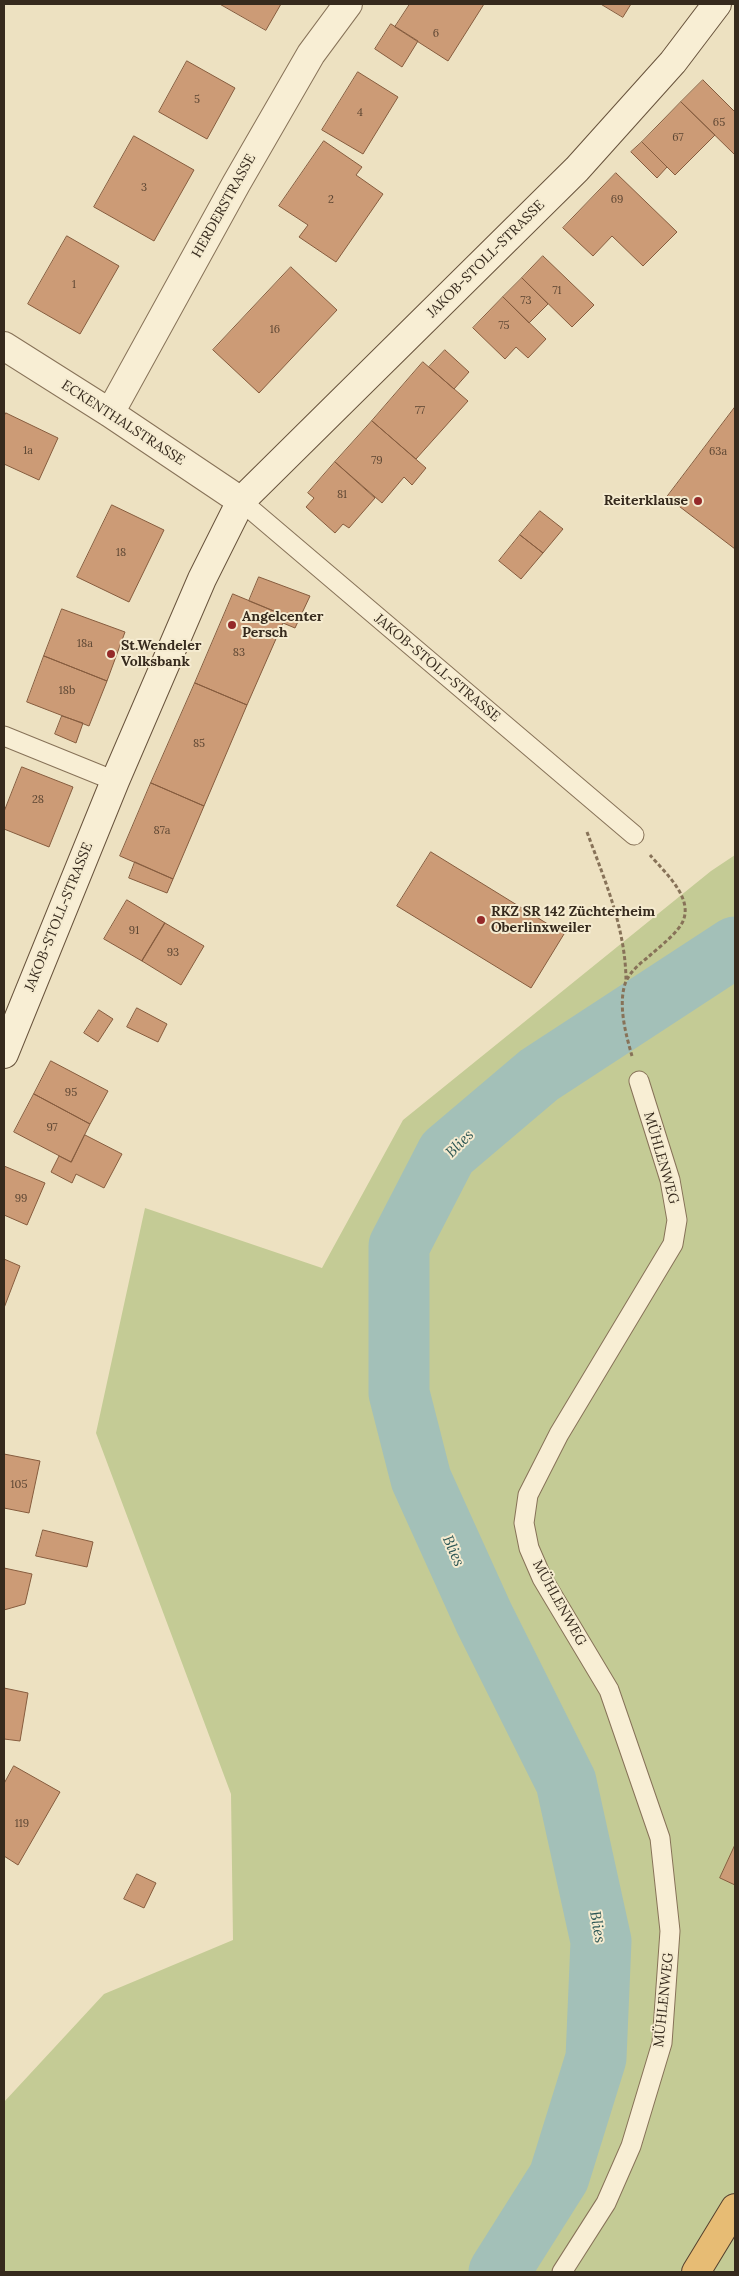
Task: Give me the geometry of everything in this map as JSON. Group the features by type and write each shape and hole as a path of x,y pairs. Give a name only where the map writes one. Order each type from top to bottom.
{"highway":[{"path":"696,2272 735,2208"}],"main road":[{"name":"HERDERSTRASSE","path":"110,413 236,184 311,54 348,4"},
{"name":"JAKOB-STOLL-STRASSE","path":"4,1054 115,781 202,579 241,501 577,169 673,62 717,4"},
{"name":"ECKENTHALSTRASSE","path":"4,346 110,413 241,501"}],"lane":[{"name":"JAKOB-STOLL-STRASSE","path":"241,501 634,835"},
{"path":"4,736 115,781"},
{"name":"MÜHLENWEG","path":"562,2272 606,2203 631,2146 662,2043 670,1931 660,1838 609,1690 542,1578 530,1548 524,1523 528,1495 559,1434 673,1244 677,1220 670,1180 639,1081"}],"path":[{"path":"584,824 617,912 626,958 626,983 623,997 626,1035 639,1081"},
{"path":"626,983 634,969 679,929 684,919 686,907 680,890 634,835"}],"green space":[{"path":"735,855 735,2272 4,2272 4,2102 104,1994 233,1940 231,1794 96,1433 145,1208 322,1268 403,1120 711,871"}],"building":[{"path":"220,4 281,4 266,30"},
{"path":"410,4 484,4 448,61 395,27"},
{"path":"601,4 631,4 623,17"},
{"path":"391,24 418,41 402,67 375,49"},
{"path":"187,61 235,88 207,139 159,112"},
{"path":"358,72 398,97 363,154 322,130"},
{"path":"703,80 735,112 735,155 681,102"},
{"path":"681,102 715,135 675,175 642,142"},
{"path":"134,136 194,170 154,241 94,207"},
{"path":"324,141 362,167 356,175 383,194 336,262 299,237 308,225 279,206"},
{"path":"642,142 667,167 657,178 631,152"},
{"path":"616,173 677,232 643,266 612,236 593,256 563,228"},
{"path":"67,236 119,266 80,334 28,304"},
{"path":"543,256 594,305 572,327 522,278"},
{"path":"291,267 337,310 259,393 213,350"},
{"path":"522,278 548,304 529,323 503,297"},
{"path":"503,297 546,339 528,358 516,347 505,359 473,328"},
{"path":"445,350 469,372 454,389 429,367"},
{"path":"423,362 468,401 416,459 372,421"},
{"path":"735,407 735,549 667,497"},
{"path":"6,413 58,438 39,480 4,464 4,417"},
{"path":"372,421 426,468 412,485 404,477 382,503 335,462"},
{"path":"335,462 375,498 349,528 343,524 335,533 306,507 314,498 308,493"},
{"path":"112,505 164,530 129,602 77,577"},
{"path":"540,511 563,529 543,553 520,535"},
{"path":"520,535 543,553 521,579 499,561"},
{"path":"259,577 310,596 295,628 283,623 286,616 249,601"},
{"path":"233,594 286,616 247,705 195,683"},
{"path":"62,609 125,632 107,681 44,656"},
{"path":"44,656 107,681 89,726 27,702"},
{"path":"195,683 247,705 204,806 151,783"},
{"path":"62,716 83,723 76,743 55,734"},
{"path":"22,767 73,787 49,847 4,829 4,812"},
{"path":"151,783 204,806 173,879 120,856"},
{"name":"RKZ SR 142 Züchterheim Oberlinxweiler","path":"431,852 564,934 531,988 397,906"},
{"path":"135,862 173,879 167,893 129,878"},
{"path":"127,900 165,923 142,961 104,939"},
{"path":"165,923 204,946 181,985 142,961"},
{"path":"137,1008 167,1024 158,1042 127,1027"},
{"path":"99,1010 113,1019 98,1042 84,1033"},
{"path":"51,1061 108,1091 90,1124 34,1094"},
{"path":"34,1094 90,1124 71,1162 14,1132"},
{"path":"85,1135 122,1154 104,1188 76,1174 72,1183 51,1172 59,1156 71,1162"},
{"path":"4,1166 45,1183 27,1225 4,1215"},
{"path":"4,1259 20,1266 4,1308"},
{"path":"4,1454 40,1461 29,1513 4,1508"},
{"path":"43,1530 93,1542 87,1567 36,1556"},
{"path":"4,1568 32,1574 25,1604 4,1610"},
{"path":"4,1688 28,1693 20,1741 4,1739"},
{"path":"14,1766 60,1792 18,1865 4,1856 4,1784"},
{"path":"735,1845 735,1885 720,1878"},
{"path":"137,1874 156,1883 144,1908 124,1899"}],"waterway":[{"name":"Blies","path":"499,2272 559,2177 596,2058 601,1941 566,1782 484,1618 421,1479 399,1393 399,1246 447,1153 539,1075 735,947"}],"place":[{"name":"Reiterklause","path":"698,501"},
{"name":"Angelcenter Persch","path":"232,625"},
{"name":"St.Wendeler Volksbank","path":"111,654"},
{"name":"RKZ SR 142 Züchterheim Oberlinxweiler","path":"481,920"}]}
